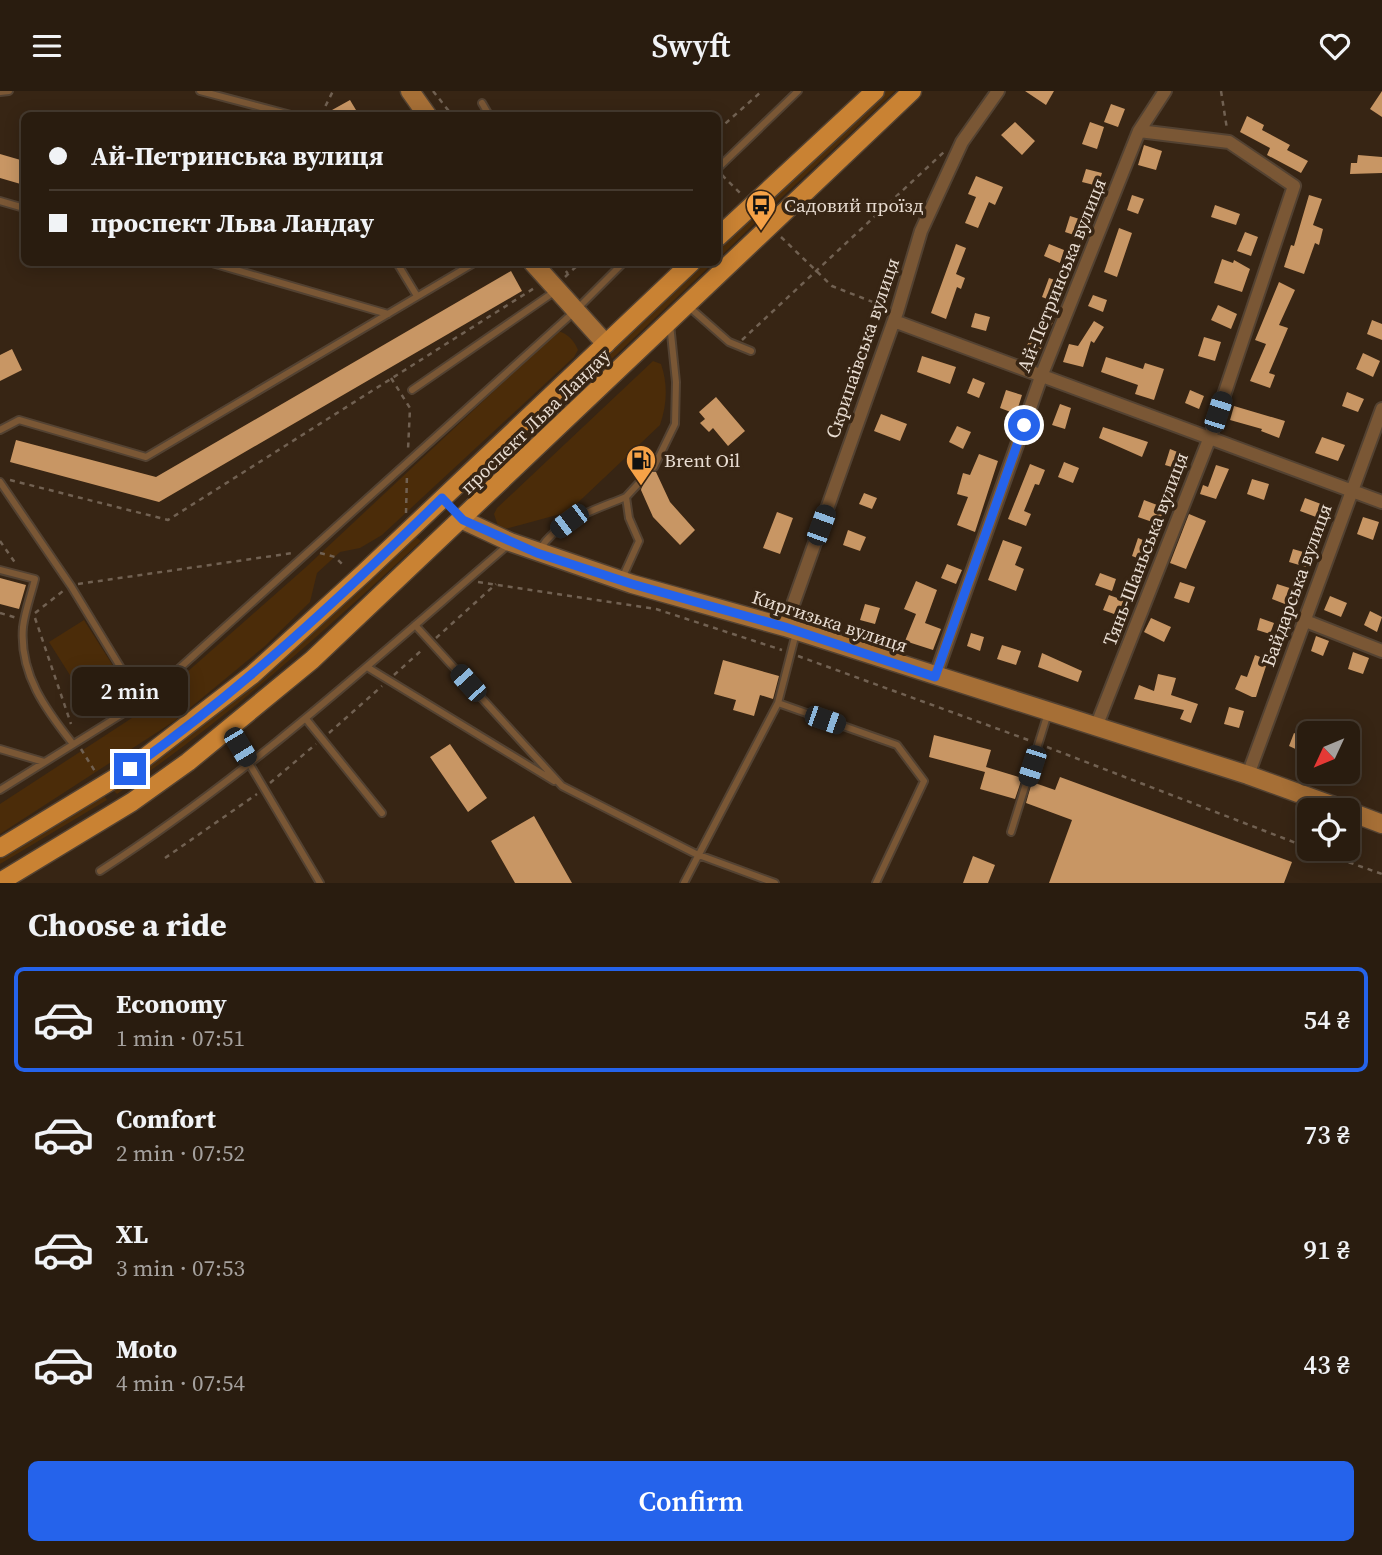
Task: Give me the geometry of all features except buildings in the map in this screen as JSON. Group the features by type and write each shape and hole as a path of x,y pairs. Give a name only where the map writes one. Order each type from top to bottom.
{"main road":[{"path":"721,234 875,91"},
{"name":"проспект Льва Ландау","path":"0,881 132,802 229,729 313,660 912,91"},
{"name":"проспект Льва Ландау","path":"0,848 104,786 207,711 295,638 688,266"},
{"path":"540,406 559,425"},
{"path":"442,498 463,520"}],"street":[{"path":"410,91 425,112"},
{"name":"Скрипаївська вулиця","path":"791,629 896,317 921,230 962,142 998,91"},
{"name":"Ай-Петринська вулиця","path":"935,677 1042,374 1139,131 1165,91"},
{"name":"Тянь-Шаньська вулиця","path":"1096,727 1210,437 1294,186 1228,142 1139,131"},
{"path":"535,266 606,344"},
{"path":"896,317 1382,502"},
{"name":"Байдарська вулиця","path":"1248,775 1350,490 1382,409"},
{"name":"Киргизька вулиця","path":"463,520 537,553 632,584 791,629 1248,775 1311,798"},
{"path":"1303,620 1382,651"},
{"name":"Киргизька вулиця","path":"1360,816 1382,824"}],"lane":[{"path":"0,92 9,91"},
{"path":"200,91 280,112"},
{"path":"721,166 797,91"},
{"path":"482,103 487,112"},
{"path":"0,201 21,207"},
{"path":"222,266 388,314"},
{"path":"399,266 417,296"},
{"path":"0,430 19,420 146,457 469,266"},
{"path":"0,790 141,701 575,311 620,266"},
{"path":"412,390 551,286"},
{"path":"686,304 729,342 751,351"},
{"path":"654,467 675,424 676,382 670,319"},
{"path":"0,480 71,586 141,701"},
{"path":"537,553 547,538 569,521 626,497 638,484"},
{"path":"626,497 629,517 639,541 624,574 632,584"},
{"path":"100,871 158,834 250,765 368,667 510,542"},
{"path":"0,570 35,579 23,628 29,676 41,703 75,743"},
{"path":"415,625 562,786"},
{"path":"684,883 696,854 778,703 792,653 791,629"},
{"path":"368,667 562,786 696,854 775,883"},
{"path":"778,703 897,745 924,781 876,883"},
{"path":"1011,832 1049,712"},
{"path":"306,719 382,813"},
{"path":"229,729 320,883"},
{"path":"0,749 44,762"}],"path":[{"path":"322,112 333,91"},
{"path":"433,91 450,112"},
{"path":"721,127 762,91"},
{"path":"1221,91 1228,142"},
{"path":"737,345 950,146"},
{"path":"721,172 742,195"},
{"path":"781,237 832,286 896,317"},
{"path":"562,266 569,274"},
{"path":"0,480 169,520 391,378 551,286 577,266"},
{"path":"391,378 410,408 406,520"},
{"path":"0,541 24,576"},
{"path":"0,613 25,620 71,586 310,550 335,557 343,565"},
{"path":"467,580 656,610 792,653 1297,843"},
{"path":"165,858 221,822 264,788 496,585"},
{"path":"34,614 75,743 97,774"},
{"path":"1346,861 1382,874"}],"shaded area":[{"path":"885,91 895,91 765,213 761,209"},
{"path":"754,215 759,219 721,256 721,247"},
{"path":"701,266 710,266 559,409 555,404"},
{"path":"558,331 575,343 578,350 574,357 382,535 360,548 340,552 317,573 310,602 265,646 173,722 0,834 0,804 135,716 161,695 305,568"},
{"path":"653,361 661,364 666,387 660,425 568,512 505,529 498,526 494,514 497,508"},
{"path":"416,537 421,541 236,705 117,794 112,789 293,650"},
{"path":"84,620 129,691 94,713 49,642"},
{"path":"104,795 107,800 0,864 0,858"}],"place":[{"name":"Садовий проїзд","path":"761,232"},
{"name":"Brent Oil","path":"641,487"}],"route":[{"path":"130,769 207,711 295,638 442,498 463,520 537,553 632,584 785,627 935,677 1024,425"}]}
